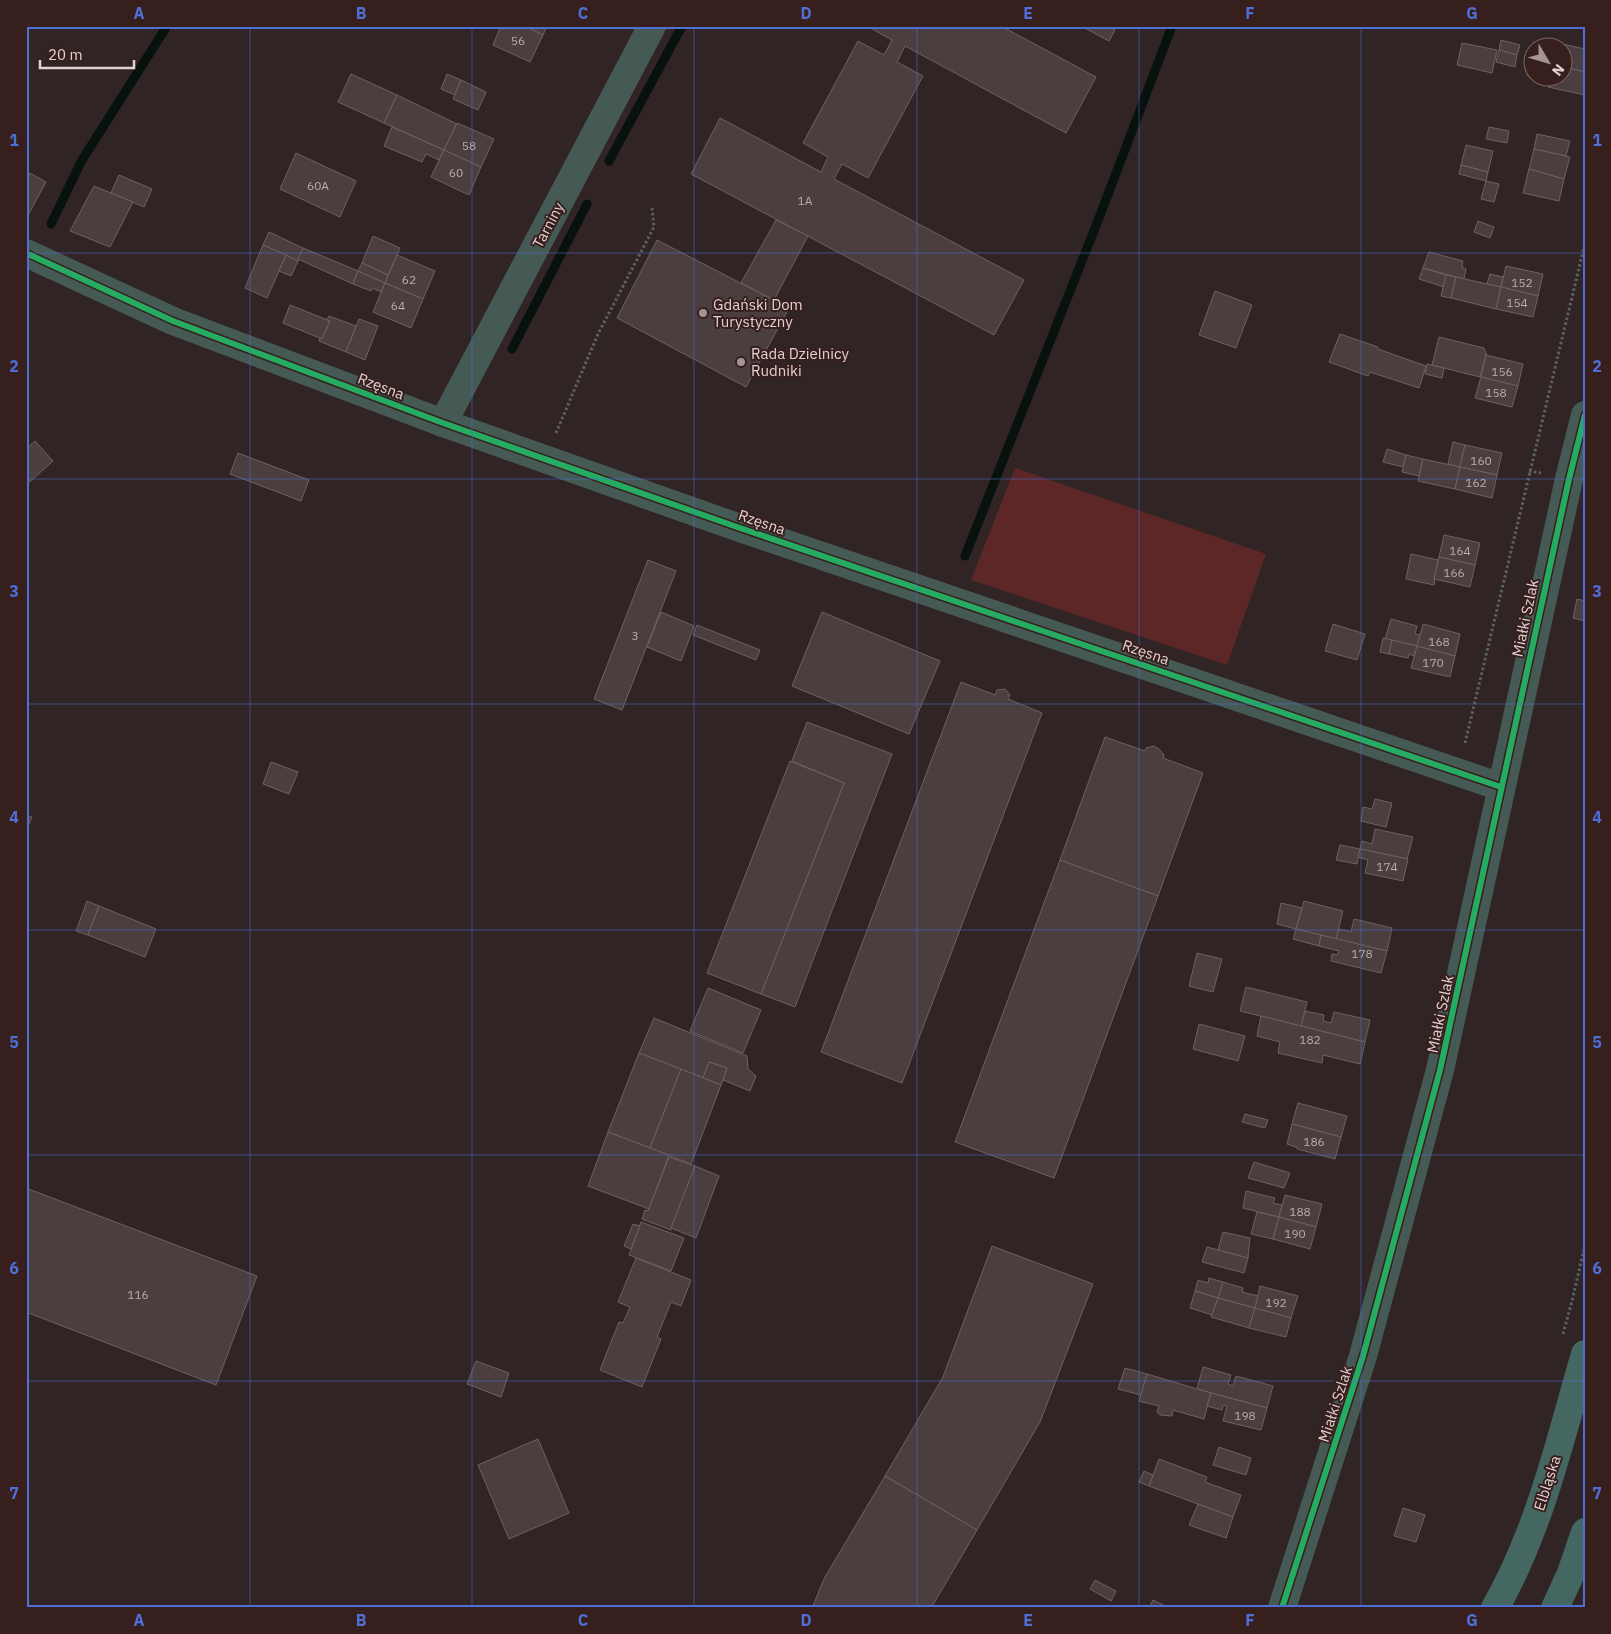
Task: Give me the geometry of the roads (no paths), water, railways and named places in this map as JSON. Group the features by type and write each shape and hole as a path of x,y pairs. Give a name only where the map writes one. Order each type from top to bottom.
{"main road":[{"name":"Elbląska","path":"1495,1608 1523,1552 1549,1481 1585,1354"},
{"path":"1555,1608 1571,1573 1585,1532"}],"street":[{"name":"Tarniny","path":"443,423 652,26"},
{"name":"Rzęsna","path":"26,253 173,321 443,423 737,527 1501,787"},
{"name":"Miałki Szlak","path":"1282,1608 1363,1356 1440,1070 1568,479 1585,416"}],"waterway":[{"path":"51,224 82,160 167,26"},
{"path":"609,161 682,26"},
{"path":"965,556 1099,218 1172,26"},
{"path":"512,349 587,204"}],"place":[{"name":"Gdański Dom Turystyczny","path":"703,313"},
{"name":"Rada Dzielnicy Rudniki","path":"741,362"}]}
